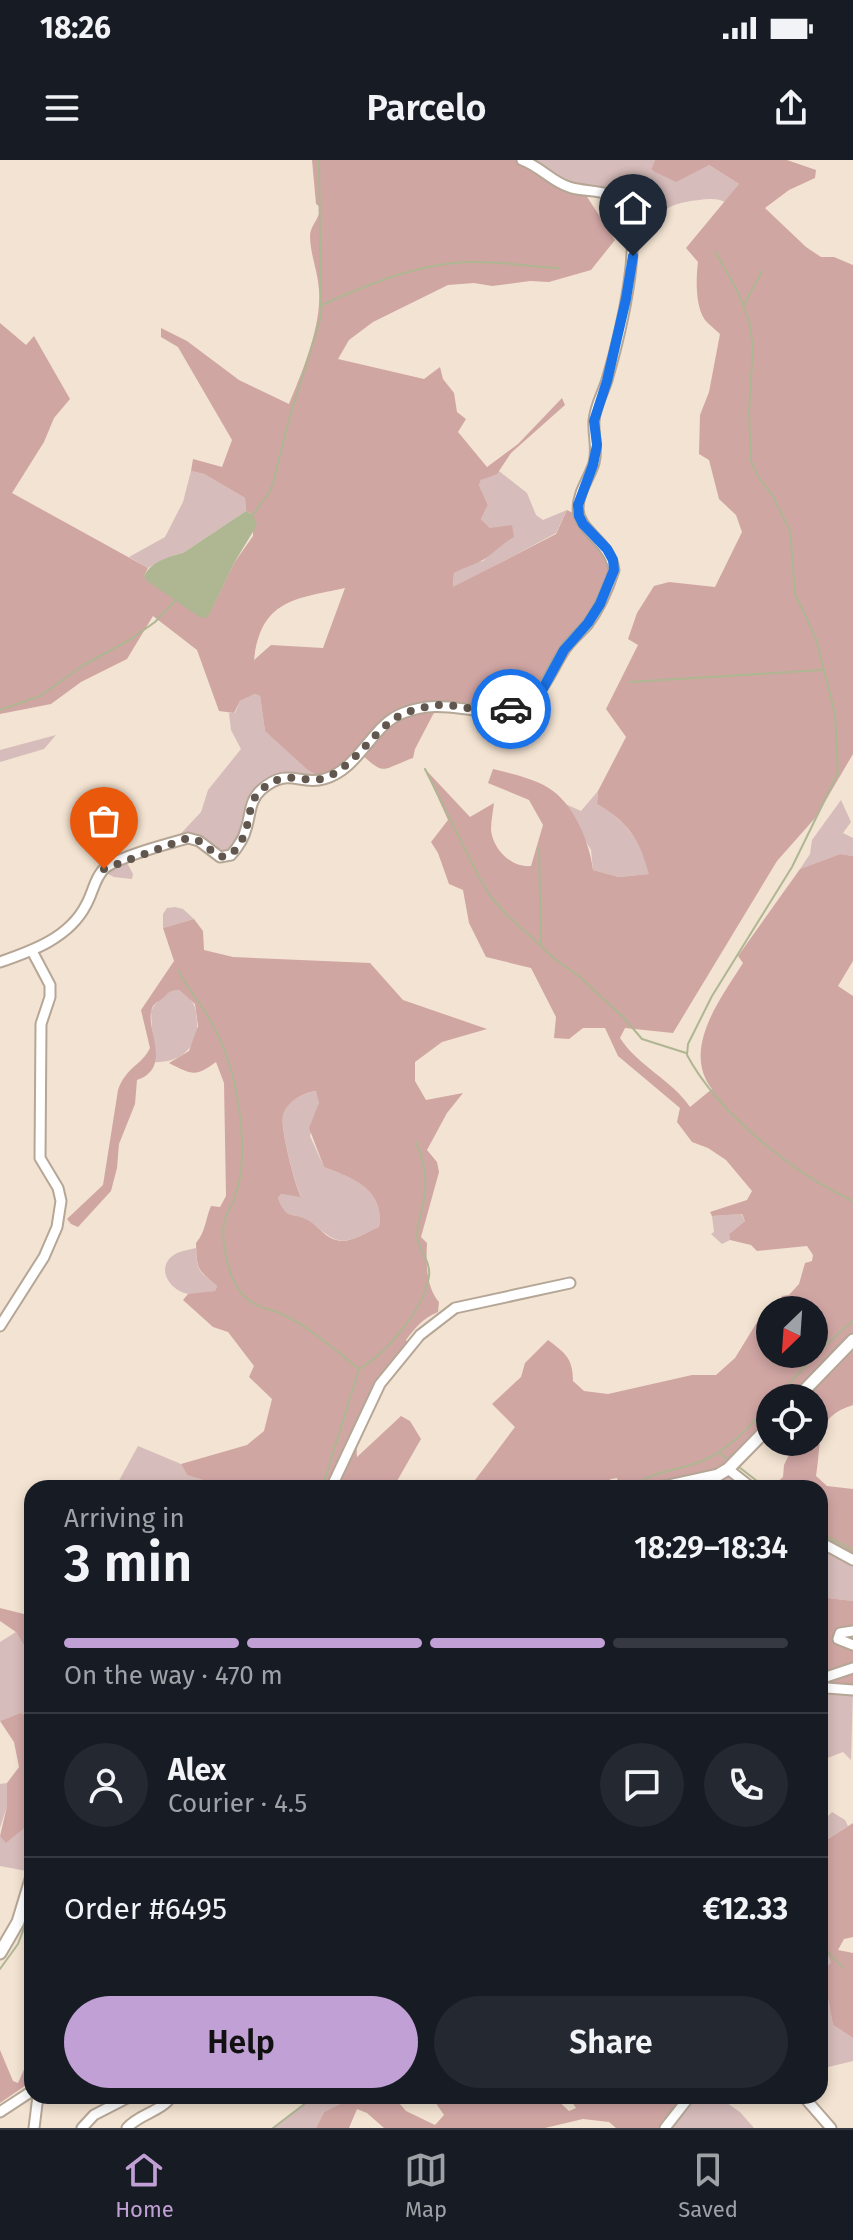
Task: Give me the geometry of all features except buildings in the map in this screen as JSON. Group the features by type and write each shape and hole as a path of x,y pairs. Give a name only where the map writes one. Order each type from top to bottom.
{"main road":[{"path":"811,1384 853,1340"},
{"path":"697,1480 728,1469 756,1440"},
{"path":"0,1953 18,1922 24,1902"}],"street":[{"path":"0,962 49,943 76,920 88,902 99,875 110,865 188,838 199,841 220,857 231,855 246,829 253,798 263,788 289,776 325,779 361,754 393,718 404,712 438,705 505,711 525,704 541,692 564,650 588,623 600,604 614,570 607,549 583,524 578,505 597,445 594,421 607,381 626,299 633,256 633,230 629,212 622,202 610,194 569,187 537,165 522,160"},
{"path":"0,1326 44,1257 57,1227 61,1201 58,1188 40,1158 41,1024 50,997 50,985 32,951"},
{"path":"335,1480 380,1384 420,1335 455,1308 570,1283"},
{"path":"728,1469 742,1480"},
{"path":"828,1546 853,1560"},
{"path":"853,1631 840,1633 838,1639 853,1645"},
{"path":"828,1676 853,1668"},
{"path":"828,1688 853,1690"},
{"path":"0,2112 24,2096"},
{"path":"34,2128 37,2104"},
{"path":"82,2128 94,2115 115,2104"},
{"path":"127,2128 165,2104"},
{"path":"665,2128 684,2104"},
{"path":"810,2104 831,2128"}],"shaded area":[{"path":"312,160 522,160 554,180 582,189 615,240 591,270 549,282 448,285 373,322 349,340 338,359 424,379 440,367 443,379 454,393 457,412 466,419 458,432 487,467 518,444 562,398 565,405 511,453 497,474 481,480 479,485 488,505 481,519 490,528 512,525 514,537 483,560 454,573 453,587 556,534 567,510 579,516 613,560 600,604 564,650 541,692 505,711 438,705 413,758 385,769 375,766 361,754 325,779 308,770 265,731 260,696 255,694 240,701 234,713 219,711 197,650 153,616 127,659 81,682 51,704 0,714 0,323 26,345 34,336 70,399 54,418 44,442 12,493 148,568 144,576 208,616 234,563 253,536 253,515 246,511 245,498 204,474 191,471 193,459 222,467 232,440 178,347 161,337 161,328 187,341 239,380 289,404 310,348 319,304 310,235 320,211 316,204","holes":["345,588 323,648 271,645 254,660 258,640 272,614 310,595"]},
{"path":"522,160 655,160 651,171 709,165 739,184 725,202 699,200 667,209 633,245 622,202 569,187"},
{"path":"655,160 787,160 816,170 815,178 789,190 765,208 821,257 834,257 853,265 853,754 816,817 777,861 673,1033 625,1028 620,1038 690,1107 712,1089 704,1074 702,1041 715,1008 743,963 738,956 800,869 840,854 853,856 853,961 838,986 853,996 853,1405 840,1410 828,1421 828,1384 756,1384 756,1440 728,1469 697,1480 475,1480 515,1427 492,1404 521,1377 525,1363 548,1340 567,1357 573,1381 584,1391 608,1394 692,1375 716,1375 735,1358 756,1324 756,1368 828,1368 828,1296 782,1296 789,1295 799,1284 805,1263 812,1261 813,1255 807,1246 757,1251 751,1245 730,1240 729,1234 745,1221 742,1214 712,1216 710,1212 747,1200 752,1191 726,1160 692,1142 677,1122 680,1108 618,1056 605,1028 583,1028 569,1039 554,1038 556,1017 531,968 486,957 469,923 463,890 449,884 431,842 448,820 425,769 470,817 494,803 491,830 495,844 510,860 531,866 543,825 529,800 488,783 493,769 540,783 561,798 580,827 593,870 619,877 649,874 631,833 597,804 598,791 626,737 606,709 638,645 628,639 637,613 654,586 669,582 715,587 742,532 736,515 719,499 709,460 699,454 700,415 709,392 720,334 707,322 699,307 698,262 686,248 739,184 709,165 676,182 651,170"},
{"path":"191,471 204,474 245,498 246,511 183,553 148,568 129,557 165,537 183,502"},
{"path":"499,471 527,493 536,515 543,520 567,510 556,533 453,588 454,573 470,563 483,561 499,545 481,519 488,505 479,485 481,480"},
{"path":"246,511 253,515 257,525 234,563 208,617 201,618 147,581 144,576 155,564 183,553"},
{"path":"255,694 260,696 265,731 325,779 289,776 263,788 246,829 227,857 199,841 172,843 201,812 208,790 241,749 231,730 229,713 235,713 240,701"},
{"path":"56,735 44,749 0,762 0,750"},
{"path":"598,791 597,804 631,833 642,851 650,874 619,877 593,870 591,850 563,803 581,811"},
{"path":"841,800 851,822 843,833 853,838 853,856 840,854 800,869 810,854 812,840"},
{"path":"125,859 133,874 132,879 114,877 102,871"},
{"path":"167,908 183,909 194,919 163,928 163,914"},
{"path":"194,919 203,931 204,950 233,957 370,963 403,1000 487,1029 442,1042 415,1062 415,1081 426,1100 463,1093 447,1113 427,1150 437,1162 439,1172 421,1237 427,1243 428,1274 439,1302 438,1312 420,1324 406,1340 409,1345 373,1397 357,1442 357,1457 401,1416 410,1421 421,1439 398,1480 203,1480 187,1475 181,1464 247,1445 264,1431 272,1399 249,1377 254,1366 228,1332 213,1327 183,1300 188,1294 215,1291 217,1286 199,1268 196,1243 204,1230 211,1206 220,1207 226,1196 224,1083 216,1062 194,1073 169,1063 189,1051 198,1026 195,1004 179,990 170,992 153,1006 154,1066 137,1080 135,1104 119,1144 111,1191 78,1227 67,1219 103,1185 118,1090 125,1076 150,1048 141,1010 174,961 163,928","holes":["316,1091 319,1103 309,1128 324,1167 355,1181 372,1194 380,1214 379,1227 340,1241 326,1235 309,1220 289,1214 281,1205 278,1198 281,1194 301,1197 286,1144 283,1116 296,1099"]},
{"path":"169,990 179,990 193,1003 196,1034 193,1043 182,1055 164,1062 154,1062 151,1011"},
{"path":"317,1091 319,1103 310,1136 324,1167 364,1187 372,1194 380,1214 379,1227 346,1240 333,1238 309,1220 289,1214 278,1198 281,1194 301,1196 286,1143 283,1116 296,1099"},
{"path":"741,1214 745,1221 729,1234 730,1240 722,1244 711,1234 714,1232 712,1216"},
{"path":"196,1248 197,1263 203,1274 217,1286 215,1291 189,1294 177,1289 168,1280 165,1268 171,1257"},
{"path":"138,1446 181,1464 187,1475 203,1480 119,1480"},
{"path":"788,1456 818,1456 816,1476 820,1480 780,1480"},
{"path":"728,1469 742,1480 696,1480"},
{"path":"828,1486 853,1489 853,1560 828,1546"},
{"path":"828,1546 853,1560 853,1601 828,1598"},
{"path":"828,1598 853,1601 853,1690 828,1688"},
{"path":"0,1608 24,1614 24,1646 16,1632 0,1621"},
{"path":"16,1632 24,1646 24,1714 0,1721 0,1642"},
{"path":"828,1688 853,1690 851,1760 843,1752 828,1758"},
{"path":"24,1714 24,1828 6,1843 0,1836 7,1806 7,1783 19,1767 14,1742 0,1721"},
{"path":"7,1783 7,1806 0,1828 0,1784"},
{"path":"832,1812 845,1820 848,1826 828,1839 828,1816"},
{"path":"853,1823 853,1937 844,1939 838,1950 853,1953 853,2038 833,2025 828,1998 828,1966 831,1962 828,1956 828,1839"},
{"path":"24,1828 24,1870 0,1866 0,1836 7,1842"},
{"path":"828,1998 833,2025 853,2038 853,2061 828,2067"},
{"path":"0,2050 13,2081 18,2083 24,2070 24,2086 0,2103"},
{"path":"304,2104 340,2104 324,2112 316,2128 273,2128"},
{"path":"340,2104 400,2104 406,2111 435,2125 444,2115 436,2104 562,2104 569,2111 576,2108 573,2104 684,2104 665,2128 616,2128 609,2122 583,2119 545,2128 384,2128 367,2113 357,2109 349,2128 316,2128 324,2112"},
{"path":"684,2104 728,2104 754,2128 665,2128"}],"waterway":[{"path":"251,517 273,483 289,419 321,317 319,160"},
{"path":"715,251 738,292 749,321 753,346 749,412 751,461 790,531 795,594 816,639 835,714 838,773 792,867 712,996 688,1044 687,1055 718,1098 759,1139 806,1175 853,1201"},
{"path":"322,305 376,282 452,263 559,268"},
{"path":"744,305 762,271"},
{"path":"0,710 40,696 82,666 131,639 155,622 175,601"},
{"path":"630,682 822,670"},
{"path":"425,769 479,877 505,913 555,959 581,978 642,1039 686,1053"},
{"path":"539,848 541,946"},
{"path":"178,970 220,1040 237,1096 242,1140 241,1170 223,1231 227,1262 235,1282 249,1301 304,1327 359,1369"},
{"path":"324,1480 359,1369 381,1353 403,1329 426,1289 429,1270 417,1234 425,1176 416,1142"},
{"path":"789,1384 820,1350 853,1321"},
{"path":"644,1480 712,1456 756,1418"},
{"path":"719,1453 730,1461"},
{"path":"739,1467 756,1480"},
{"path":"828,1537 853,1550"},
{"path":"0,1969 18,1944 24,1928"},
{"path":"828,1953 843,1967"},
{"path":"273,2128 304,2104"}],"way so far":[{"path":"104,869 188,838 199,841 220,857 231,855 239,846 246,829 253,798 263,788 289,776 325,779 361,754 393,718 404,712 438,705 511,709"}],"route":[{"path":"511,709 525,704 541,692 564,650 600,604 614,570 607,549 583,524 578,505 593,465 597,445 594,421 607,381 633,256"}]}
